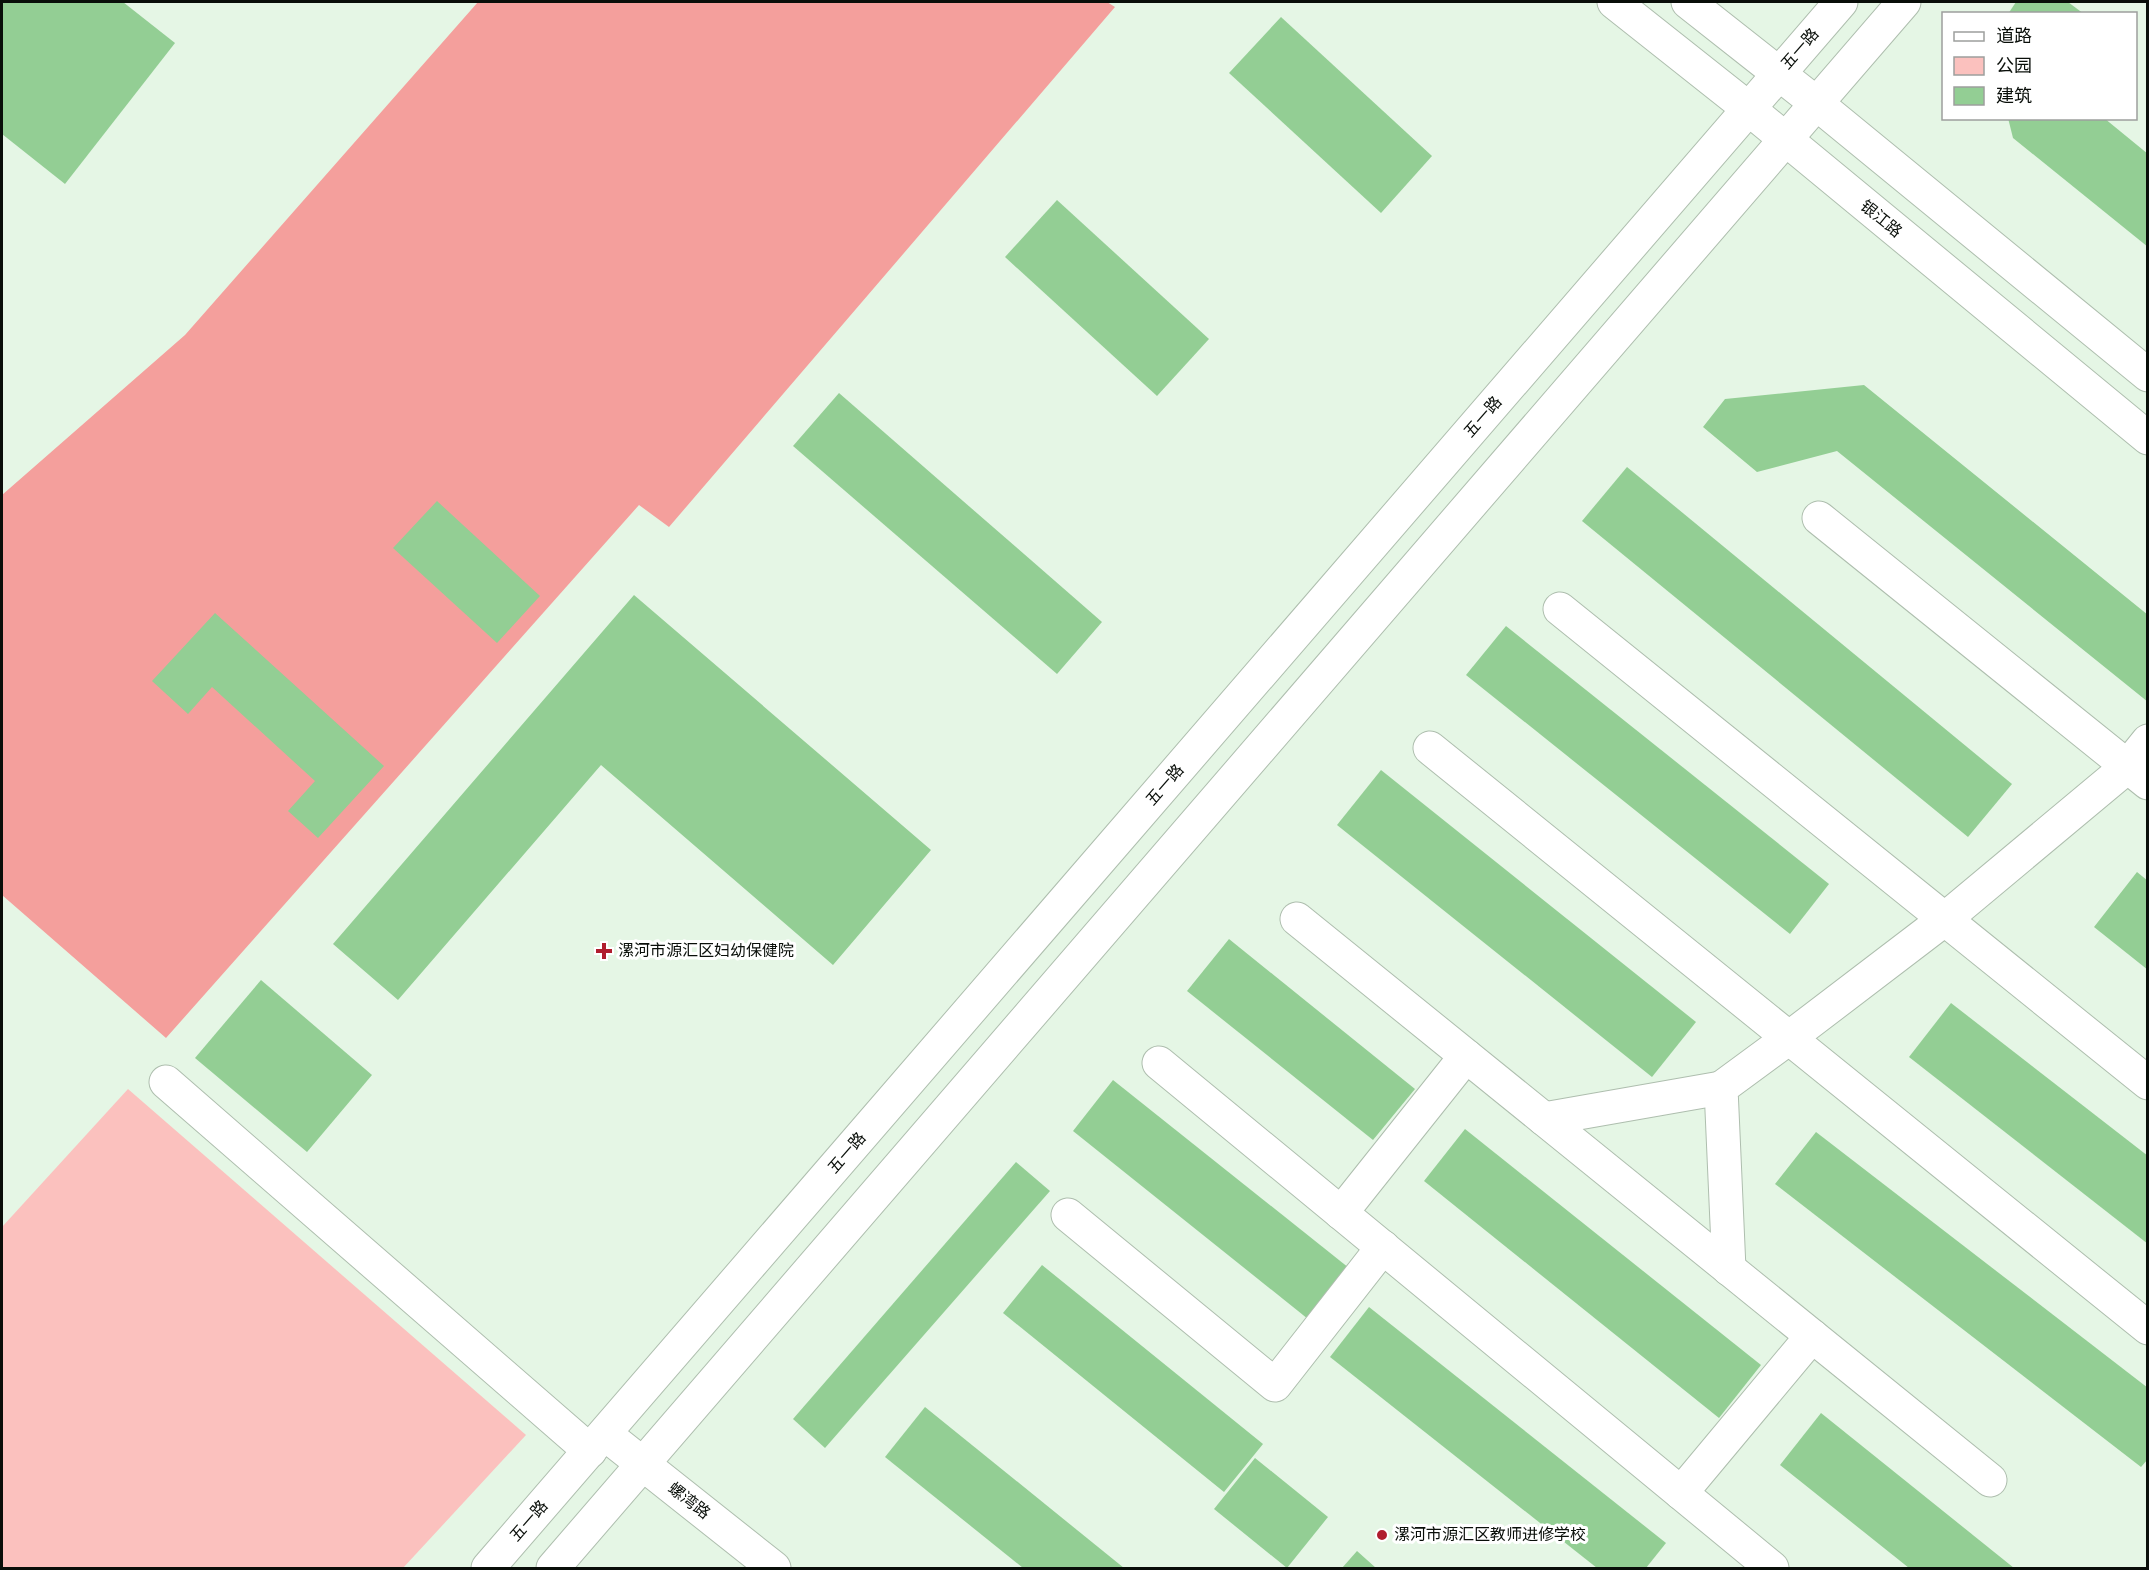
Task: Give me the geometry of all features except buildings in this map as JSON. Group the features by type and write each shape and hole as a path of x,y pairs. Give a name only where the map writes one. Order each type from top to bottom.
{"street":[{"name":"银江路","path":"1614,2 1749,109 2148,438"},
{"path":"1688,2 1816,103 2148,375"},
{"name":"五一路","path":"488,1569 1841,2"},
{"path":"553,1569 1904,2"},
{"path":"1819,518 2137,775"},
{"path":"1560,609 2148,1083"},
{"path":"1544,1119 1721,1088 2137,775 2148,741"},
{"path":"1430,748 2148,1328"},
{"path":"1297,920 1990,1480"},
{"path":"1341,1213 1466,1056"},
{"path":"1159,1063 1772,1569"},
{"name":"螺湾路","path":"166,1082 597,1442 643,1465 774,1569"},
{"path":"1721,1088 1729,1269"},
{"path":"1068,1215 1275,1385 1383,1247"},
{"path":"1681,1493 1812,1336"}],"green space":[{"path":"128,1089 526,1435 403,1568 2,1568 2,1227"}],"shaded area":[{"path":"478,2 1107,2 1115,7 669,527 639,505 166,1038 2,895 2,495 185,335"}],"place":[{"name":"漯河市源汇区妇幼保健院","path":"604,951"},
{"name":"漯河市源汇区教师进修学校","path":"1382,1535"}]}
